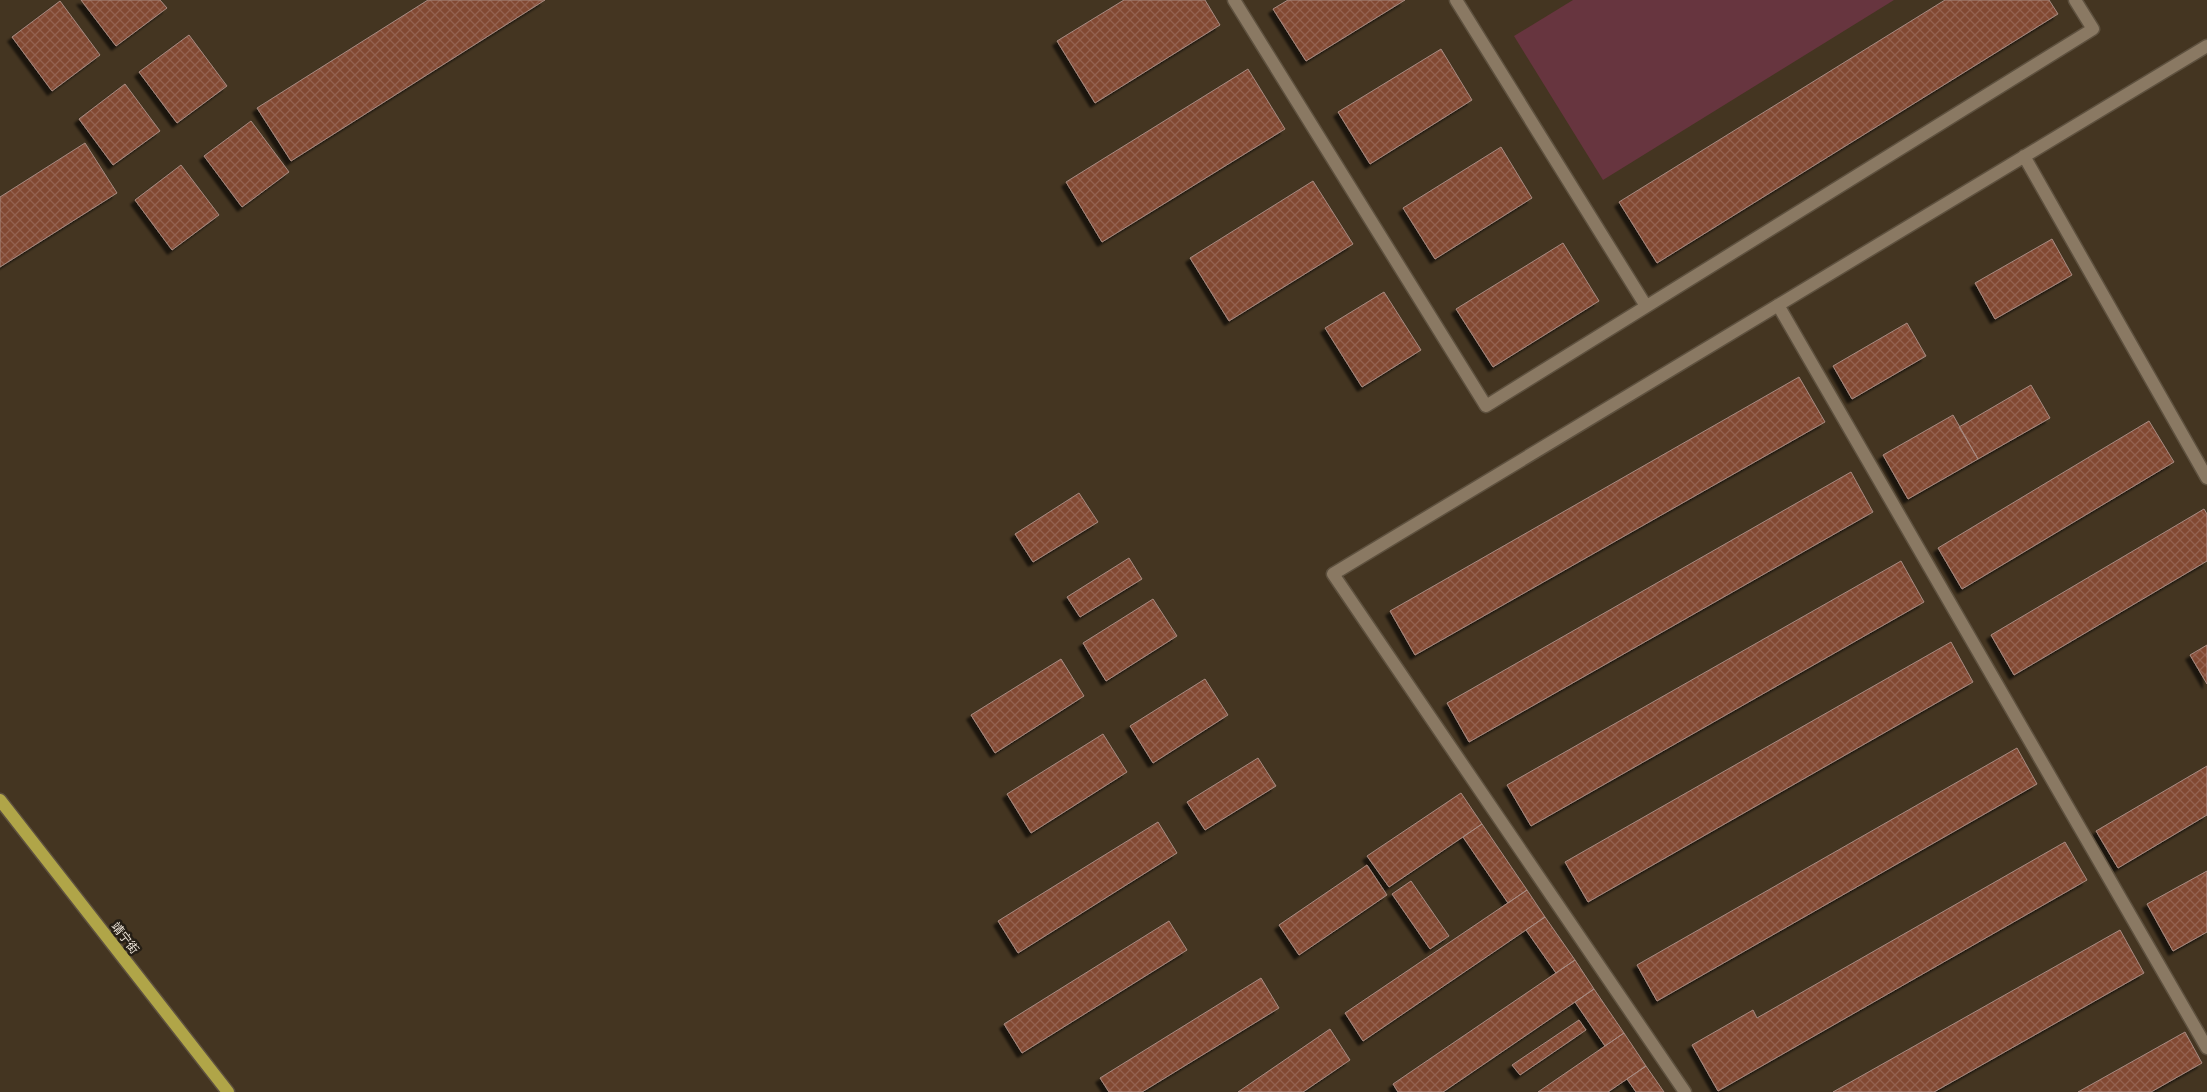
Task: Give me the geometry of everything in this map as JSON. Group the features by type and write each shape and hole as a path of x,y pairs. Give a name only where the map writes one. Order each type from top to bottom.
{"main road":[{"name":"靖宁街","path":"0,800 228,1092"}],"street":[{"path":"1234,0 1486,406 2093,29 2075,0"},
{"path":"1456,0 1646,306"},
{"path":"1685,1092 1333,574 2207,46"},
{"path":"2024,156 2207,478"},
{"path":"1778,305 2207,1048"}],"shaded area":[{"path":"1573,0 1894,0 1603,180 1514,36"}],"building":[{"path":"81,0 160,0 167,8 116,46"},
{"path":"428,0 545,0 291,161 257,108"},
{"path":"1124,0 1205,0 1220,25 1095,103 1057,41"},
{"path":"1288,0 1405,0 1306,61 1273,9"},
{"path":"1945,0 2049,0 2058,14 1657,263 1619,202"},
{"path":"60,1 100,55 52,91 12,37"},
{"path":"189,35 227,86 177,123 139,72"},
{"path":"1441,49 1472,100 1370,164 1338,112"},
{"path":"1248,69 1285,129 1102,242 1066,182"},
{"path":"125,84 160,131 113,165 79,119"},
{"path":"251,121 289,172 242,207 204,156"},
{"path":"85,143 117,193 0,267 0,197"},
{"path":"1501,147 1532,198 1435,259 1403,208"},
{"path":"181,165 219,215 172,250 135,200"},
{"path":"1313,181 1353,244 1229,321 1190,258"},
{"path":"2052,239 2072,275 1995,319 1975,283"},
{"path":"1563,243 1599,301 1493,367 1456,309"},
{"path":"1384,292 1421,350 1362,387 1325,328"},
{"path":"1907,323 1926,356 1852,399 1833,366"},
{"path":"1799,377 1825,422 1415,655 1390,611"},
{"path":"2031,385 2050,418 1978,459 1959,427"},
{"path":"1953,415 1978,459 1908,499 1883,455"},
{"path":"2149,421 2174,462 1962,589 1938,548"},
{"path":"1851,472 1873,512 1469,742 1447,703"},
{"path":"1079,493 1098,522 1033,562 1015,534"},
{"path":"2204,509 2207,514 2207,561 2014,675 1991,635"},
{"path":"1129,558 1142,579 1080,617 1067,597"},
{"path":"1901,561 1924,602 1531,826 1507,785"},
{"path":"1153,599 1177,636 1106,681 1083,643"},
{"path":"1951,642 1973,682 1588,902 1565,862"},
{"path":"2207,645 2207,684 2190,655"},
{"path":"1061,659 1084,696 995,753 971,715"},
{"path":"1205,679 1228,715 1153,763 1130,726"},
{"path":"1103,734 1127,772 1031,833 1007,794"},
{"path":"2017,748 2037,784 1657,1001 1637,965"},
{"path":"1258,758 1276,786 1205,830 1187,802"},
{"path":"2207,766 2207,815 2118,868 2096,831"},
{"path":"1461,793 1482,824 1389,887 1367,856"},
{"path":"1158,822 1177,853 1018,953 998,921"},
{"path":"1482,824 1527,890 1508,903 1463,837"},
{"path":"2065,842 2087,880 1718,1091 1692,1045 1753,1010 1757,1018"},
{"path":"1367,865 1387,895 1299,955 1279,925"},
{"path":"2207,871 2207,932 2173,951 2147,904"},
{"path":"1411,881 1449,936 1430,949 1392,894"},
{"path":"1527,890 1545,917 1363,1041 1345,1013"},
{"path":"1545,917 1575,960 1556,973 1526,930"},
{"path":"1169,921 1187,950 1022,1053 1004,1024"},
{"path":"2120,930 2144,973 1934,1092 1833,1092"},
{"path":"1575,960 1594,989 1443,1092 1398,1092 1393,1084"},
{"path":"1261,978 1279,1008 1142,1092 1109,1092 1100,1078"},
{"path":"1594,989 1624,1033 1605,1046 1575,1002"},
{"path":"1579,1020 1586,1030 1520,1075 1512,1065"},
{"path":"1330,1029 1350,1060 1303,1092 1238,1092"},
{"path":"2185,1032 2202,1063 2151,1092 2078,1092"},
{"path":"1624,1033 1646,1066 1608,1092 1538,1092"},
{"path":"1646,1066 1664,1092 1636,1092 1627,1079"}]}
